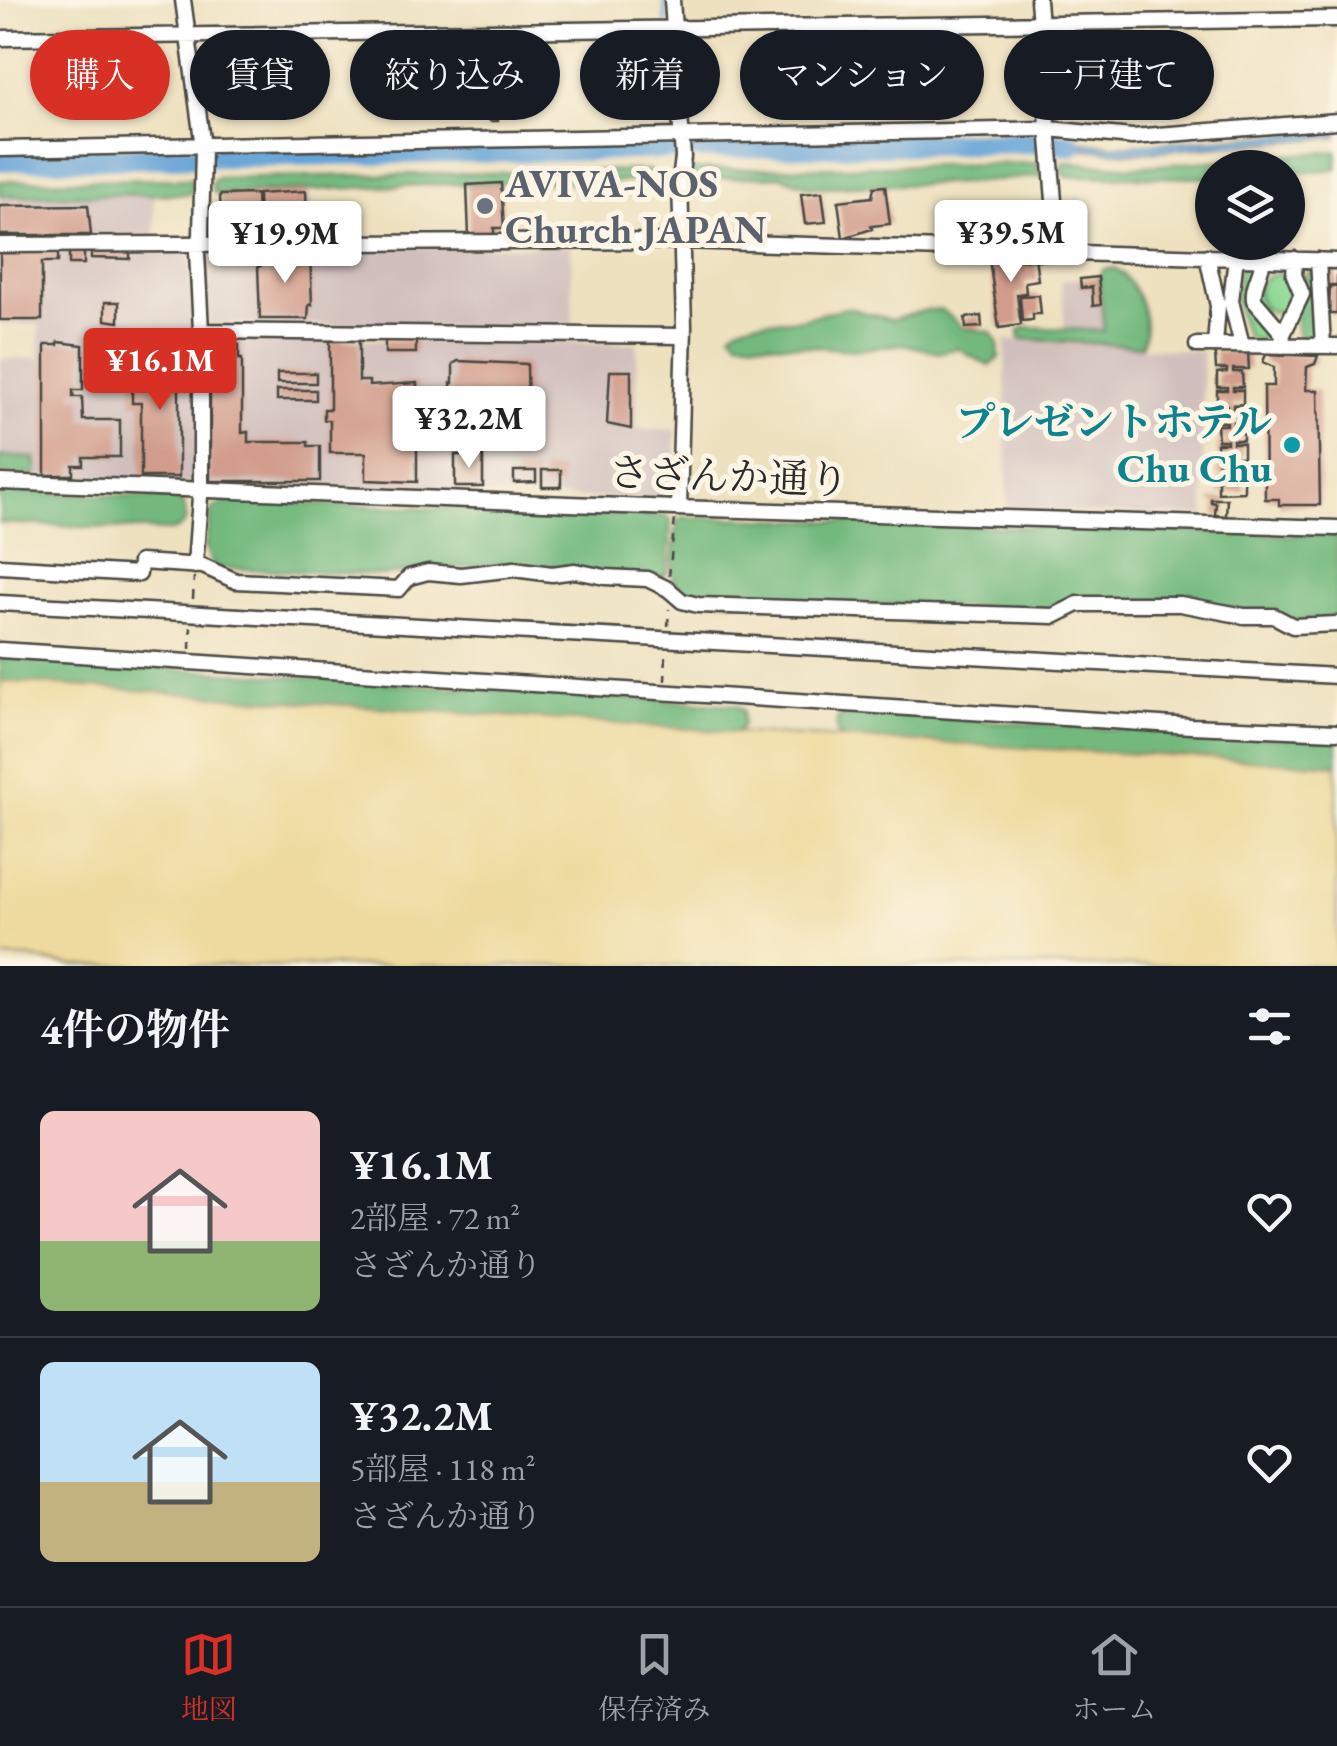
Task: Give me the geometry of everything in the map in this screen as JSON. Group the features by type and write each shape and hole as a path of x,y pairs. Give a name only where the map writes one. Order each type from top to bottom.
{"street":[{"path":"182,0 204,154 196,252 201,331 201,491 195,566"},
{"path":"672,0 682,144 683,336 677,512"},
{"path":"1038,0 1058,251"},
{"path":"0,38 1337,19"},
{"path":"0,149 204,154 1132,137 1337,121"},
{"path":"0,244 682,241 1195,256"},
{"path":"1305,259 1337,261"},
{"path":"1209,260 1242,345"},
{"path":"1215,345 1235,260"},
{"path":"1263,260 1262,274 1254,285 1254,300 1282,340"},
{"path":"1282,340 1302,294 1294,275 1295,260"},
{"path":"1196,345 1282,340 1330,346 1318,260"},
{"path":"201,331 683,336"},
{"name":"さざんか通り","path":"0,482 677,512 1337,528"},
{"path":"0,566 139,574 140,562 195,566 230,580 404,589 409,576 417,574 499,569 552,574 574,570 605,578 636,577 658,583 682,601 698,605 1054,616 1078,604 1180,604 1244,616 1274,616 1293,626 1337,624"},
{"path":"499,569 500,587"},
{"path":"0,603 1337,676"},
{"path":"0,650 1337,732"}],"path":[{"path":"667,635 677,512"},
{"path":"190,650 192,618"},
{"path":"664,687 667,644"}],"shaded area":[{"path":"310,190 312,239 212,239 208,235 208,227 258,224 257,192"},
{"path":"154,195 155,239 0,240 0,196"},
{"path":"571,246 573,328 211,324 207,320 203,253 207,248"},
{"path":"186,248 190,253 197,361 197,479 192,484 0,475 0,359 39,358 39,324 0,324 0,249"},
{"path":"1099,276 1104,331 1065,329 1061,280"},
{"path":"209,338 637,343 637,429 676,430 675,497 671,501 210,484 206,480"},
{"path":"1005,340 1202,351 1204,516 1007,510"}],"green space":[{"path":"1337,151 1337,169 1305,172 1305,154"},
{"path":"1065,162 1133,167 1195,162 1195,178 1066,176 1060,167"},
{"path":"1038,163 1042,167 1040,176 968,183 811,187 780,176 691,179 687,174 692,170"},
{"path":"649,170 654,175 649,181 448,184 216,194 212,189 213,180 218,178"},
{"path":"190,179 194,184 190,194 0,196 0,181"},
{"path":"1241,263 1248,265 1269,328 1269,334 1259,340 1247,338 1235,300"},
{"path":"1115,268 1130,283 1140,303 1145,325 1141,346 1020,339 1019,331 1025,327 1104,331 1099,276 1104,269"},
{"path":"1309,270 1314,270 1317,340 1308,341 1298,335 1296,320 1299,292"},
{"path":"1277,274 1291,279 1296,293 1291,307 1277,312 1263,307 1258,293 1263,279"},
{"path":"848,308 892,320 926,310 942,310 964,328 991,332 998,343 999,358 989,366 957,348 940,353 903,344 854,350 738,340 731,333 754,322 800,319"},
{"path":"0,456 35,458 37,473 0,475"},
{"path":"0,491 172,498 182,502 186,516 180,527 171,531 0,523"},
{"path":"228,501 666,516 671,520 667,573 662,578 504,563 383,575 222,568 212,564 205,547 212,509"},
{"path":"684,517 1337,536 1337,619 1294,621 1180,598 1060,610 691,599 676,584 672,564 678,520"},
{"path":"0,658 736,705 743,710 743,724 732,732 0,681"},
{"path":"845,712 1337,740 1337,765 843,738 837,733 837,719"}],"sand":[{"path":"0,681 732,732 1337,765 1337,966 74,966 0,957"}],"water":[{"path":"1337,130 1337,137 1132,153 1049,146 1050,138 1117,146"}],"building":[{"name":"AVIVA-NOS Church JAPAN","path":"501,183 504,228 494,228 494,236 469,237 467,185"},
{"path":"885,186 890,224 871,226 872,229 843,238 838,201 872,197 874,187"},
{"path":"306,191 307,220 259,222 258,194"},
{"path":"822,192 826,222 805,224 801,194"},
{"path":"256,194 257,218 221,220 220,195"},
{"path":"88,205 91,235 0,235 0,206"},
{"path":"91,250 130,250 130,259 91,258"},
{"path":"0,252 58,253 58,262 42,262 42,320 0,320"},
{"path":"69,252 84,252 84,264 69,264"},
{"path":"261,252 310,253 312,305 308,319 260,319"},
{"path":"1035,256 1038,280 1025,282 1026,293 1017,294 1021,325 999,328 989,259"},
{"path":"1327,266 1337,266 1337,285 1326,285"},
{"path":"1098,277 1101,305 1093,306 1092,287 1081,288 1080,279"},
{"path":"1330,286 1337,287 1337,314 1329,314"},
{"path":"1039,295 1041,314 1022,321 1020,296"},
{"path":"105,302 119,302 119,322 105,320"},
{"path":"981,316 982,327 966,328 965,318"},
{"path":"385,340 416,340 416,353 385,353"},
{"path":"330,341 359,341 359,381 369,381 369,386 417,383 417,482 366,480 366,453 330,453 330,420 324,420 324,409 330,409"},
{"path":"45,345 83,345 83,390 73,390 73,397 82,397 83,420 120,420 120,457 83,457 83,465 73,465 73,475 45,475"},
{"path":"210,345 239,345 242,433 248,432 248,442 308,442 308,446 320,446 320,481 210,481"},
{"path":"155,347 189,351 189,377 180,377 180,368 165,368 165,378 179,378 179,477 141,477 141,403 132,403 132,381 161,379 161,368 141,368 141,351 155,351"},
{"path":"1215,352 1248,352 1249,369 1233,369 1242,372 1243,387 1233,387 1243,390 1243,404 1233,408 1243,408 1243,422 1233,425 1243,425 1243,440 1233,443 1243,443 1243,457 1234,460 1243,460 1243,475 1234,478 1244,478 1244,492 1218,493 1218,478 1228,475 1218,475 1218,461 1227,461 1227,457 1218,458 1217,443 1227,440 1218,440 1217,425 1227,422 1217,422 1217,408 1227,405 1217,405 1217,390 1227,387 1217,387 1217,373 1227,369 1216,369"},
{"name":"プレゼントホテル Chu Chu","path":"1266,354 1318,356 1315,364 1307,367 1306,390 1318,390 1320,505 1279,505 1279,499 1265,499 1264,386 1274,386 1274,367 1263,362"},
{"path":"453,364 527,364 528,415 453,415 451,383"},
{"path":"610,371 631,371 631,429 607,424"},
{"path":"277,373 316,373 316,383 277,383"},
{"path":"277,390 316,390 316,400 277,400"},
{"path":"455,455 483,455 483,487 455,487"},
{"path":"542,470 561,470 561,487 542,487"},
{"path":"514,471 536,471 536,482 514,483"},
{"path":"1211,499 1227,499 1226,516 1215,515 1216,503"}],"waterway":[{"path":"665,0 666,22"},
{"path":"674,120 674,126"},
{"path":"0,160 1037,142 1071,145"}],"place":[{"name":"AVIVA-NOS Church JAPAN","path":"485,206"},
{"name":"プレゼントホテル Chu Chu","path":"1292,445"}]}
